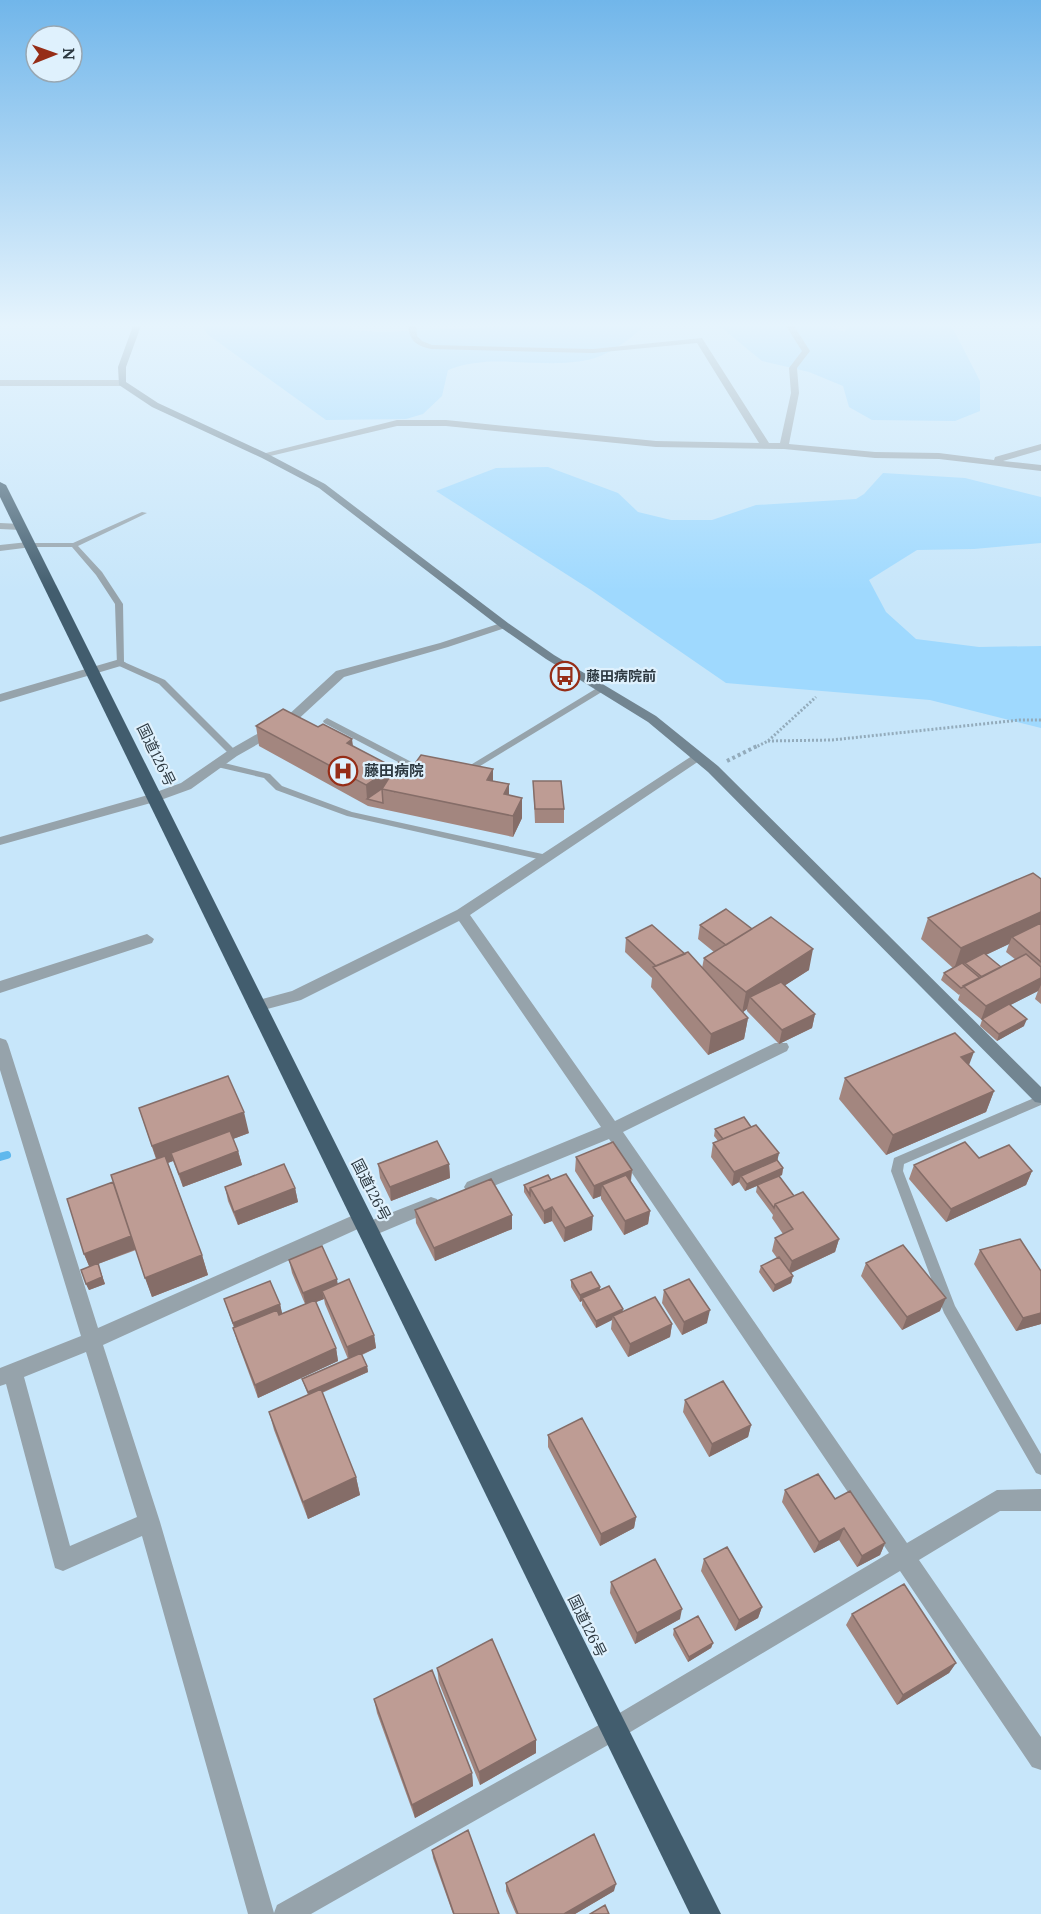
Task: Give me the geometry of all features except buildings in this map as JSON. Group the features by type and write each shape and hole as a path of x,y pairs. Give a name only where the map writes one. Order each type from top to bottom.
{"highway":[{"name":"国道126号","path":"0,485 16,533 91,672 706,1914"}],"street":[{"path":"171,412 265,456 322,486 504,625 652,719 712,769 1041,1099"},
{"path":"745,412 766,446"},
{"path":"784,446 791,412"},
{"path":"265,456 397,423 414,422 446,423 644,443 784,446 875,455 939,456 1041,468"},
{"path":"990,462 1041,447"},
{"path":"0,548 16,533"},
{"path":"0,841 153,798 186,786 233,753 290,720 340,674 444,645 504,625"},
{"path":"0,698 120,663"},
{"path":"256,1006 296,996 462,914 698,756"},
{"path":"462,914 1041,1758"},
{"path":"0,987 147,939"},
{"path":"0,1044 149,1522 261,1914"},
{"path":"149,1522 63,1560 6,1375 365,1224 447,1197 612,1130 781,1047"},
{"path":"286,1914 614,1729 997,1501 1041,1500"}],"lane":[{"path":"16,533 74,545 144,513"},
{"path":"74,545 99,574 119,604 120,663 162,682 233,753"},
{"path":"456,774 465,772 602,688"},
{"path":"327,721 425,772 436,774"},
{"path":"216,764 267,776 279,788 350,814 548,858"},
{"path":"1041,1099 898,1161 897,1170 949,1309 1041,1468"}],"path":[{"path":"712,769 768,741 816,697"},
{"path":"768,741 832,740 1020,720 1041,720"}],"shaded area":[{"path":"315,412 425,412 406,419 326,420"},
{"path":"858,412 977,412 955,421 872,420"},
{"path":"548,467 618,493 638,512 671,520 712,520 756,505 856,499 864,494 883,473 965,478 1041,497 1041,543 974,549 917,550 869,580 886,612 916,639 979,647 1041,646 1041,728 930,700 726,683 591,590 436,491 496,468"}],"waterway":[{"path":"0,1157 7,1155"}],"place":[{"name":"藤田病院前","path":"565,676"},
{"name":"藤田病院","path":"343,771"}]}
